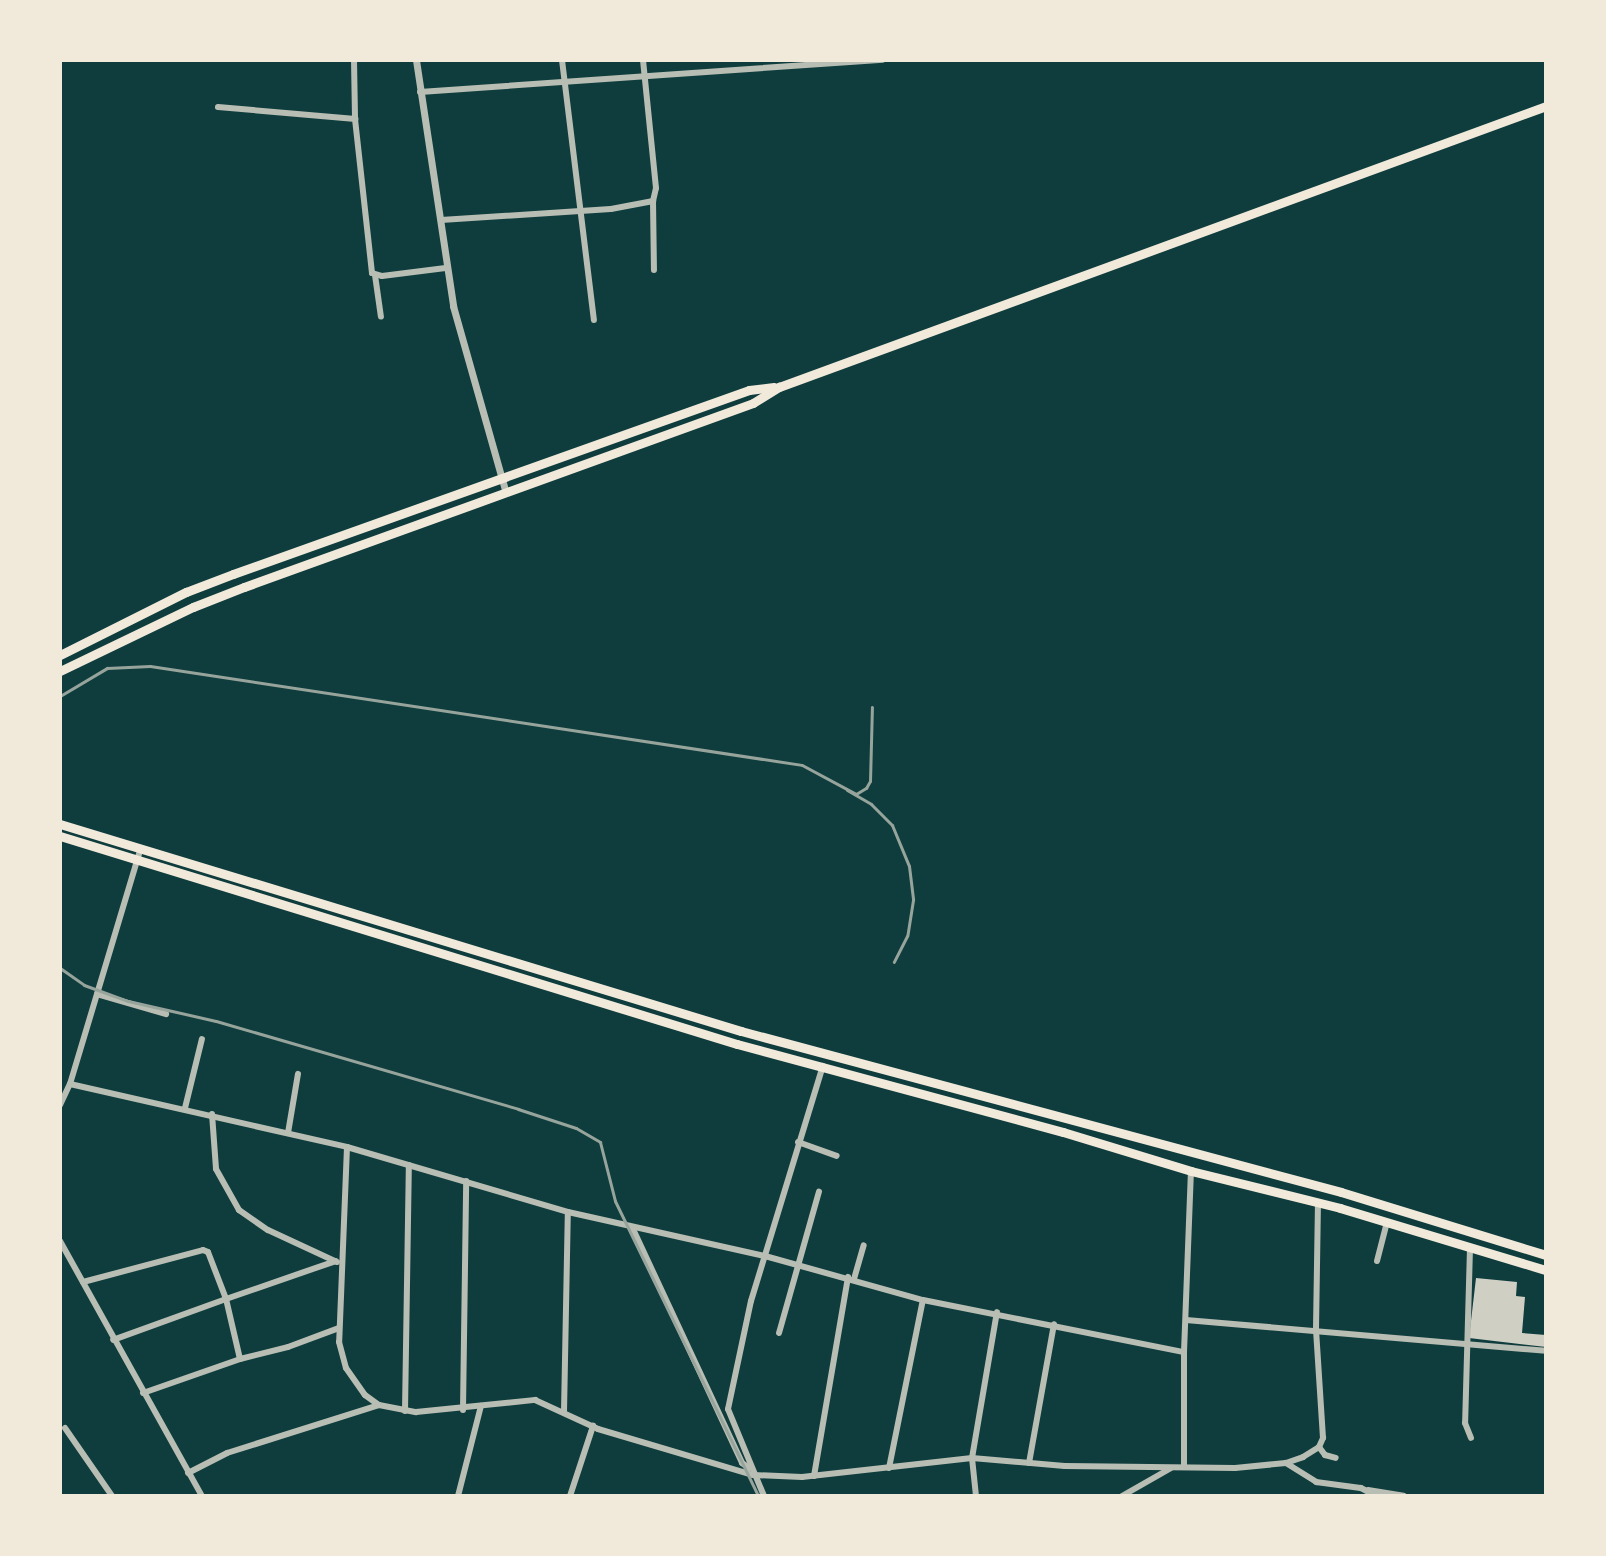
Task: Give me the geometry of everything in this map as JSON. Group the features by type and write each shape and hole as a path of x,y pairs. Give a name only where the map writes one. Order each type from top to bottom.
{"highway":[{"path":"60,671 193,607 753,403 779,387 1546,106"},
{"path":"60,655 186,592 749,390 779,387"},
{"path":"312,546 318,560"},
{"path":"60,824 741,1031 1341,1192 1546,1255"},
{"path":"60,836 737,1044 1063,1132 1191,1171 1387,1221 1546,1270"},
{"path":"1063,1132 1066,1120"}],"street":[{"path":"354,60 355,119 371,268 375,275 381,317"},
{"path":"416,60 441,220 445,268 468,364 506,493"},
{"path":"562,60 594,320"},
{"path":"643,60 656,188 653,201 654,270"},
{"path":"420,92 883,60"},
{"path":"218,107 355,119"},
{"path":"441,220 642,206 653,201"},
{"path":"375,275 445,268"},
{"path":"60,1105 70,1084 141,848"},
{"path":"97,994 166,1014"},
{"path":"185,1108 202,1039"},
{"path":"764,1496 751,1471 728,1409 740,1340 823,1066"},
{"path":"288,1133 298,1074"},
{"path":"70,1084 347,1147 568,1212 798,1264 923,1300 997,1312 1184,1352"},
{"path":"212,1114 216,1169 239,1210 268,1230 338,1262"},
{"path":"798,1142 837,1156"},
{"path":"347,1147 338,1262 341,1356 352,1380 379,1405 405,1411 463,1410 531,1400 593,1426 751,1471 814,1476 972,1458 1029,1463 1235,1468 1289,1466 1319,1447 1323,1438 1316,1329 1318,1203"},
{"path":"405,1411 409,1165"},
{"path":"1184,1466 1184,1352 1191,1171"},
{"path":"463,1410 466,1181"},
{"path":"779,1333 819,1192"},
{"path":"564,1412 568,1212"},
{"path":"1377,1261 1387,1221"},
{"path":"633,1229 742,1463 751,1471"},
{"path":"60,1241 202,1496"},
{"path":"814,1476 851,1278 864,1245"},
{"path":"1470,1248 1465,1423 1471,1438"},
{"path":"83,1282 206,1250 226,1299 242,1355 240,1359"},
{"path":"113,1340 338,1262"},
{"path":"889,1468 923,1300"},
{"path":"976,1496 972,1458 997,1312"},
{"path":"1186,1320 1546,1351"},
{"path":"1029,1463 1054,1324"},
{"path":"143,1393 339,1328"},
{"path":"188,1473 227,1453 379,1405"},
{"path":"458,1496 481,1406"},
{"path":"717,1410 728,1409"},
{"path":"570,1496 593,1426"},
{"path":"65,1428 112,1496"},
{"path":"729,1436 738,1434"},
{"path":"1319,1447 1325,1455 1336,1458"},
{"path":"1122,1496 1173,1466"},
{"path":"1289,1466 1316,1482 1404,1496"},
{"path":"1361,1488 1376,1496"}],"building":[{"path":"1476,1278 1517,1282 1516,1296 1525,1297 1522,1333 1546,1335 1546,1347 1469,1338"}],"railway":[{"path":"60,696 107,668 150,666 802,765 856,794 866,788 870,781 872,707"},
{"path":"847,790 871,804 892,825 909,866 913,900 907,936 894,962"},
{"path":"60,968 84,985 128,1001 216,1021 518,1109 576,1128 600,1142 615,1201 758,1496"}]}
